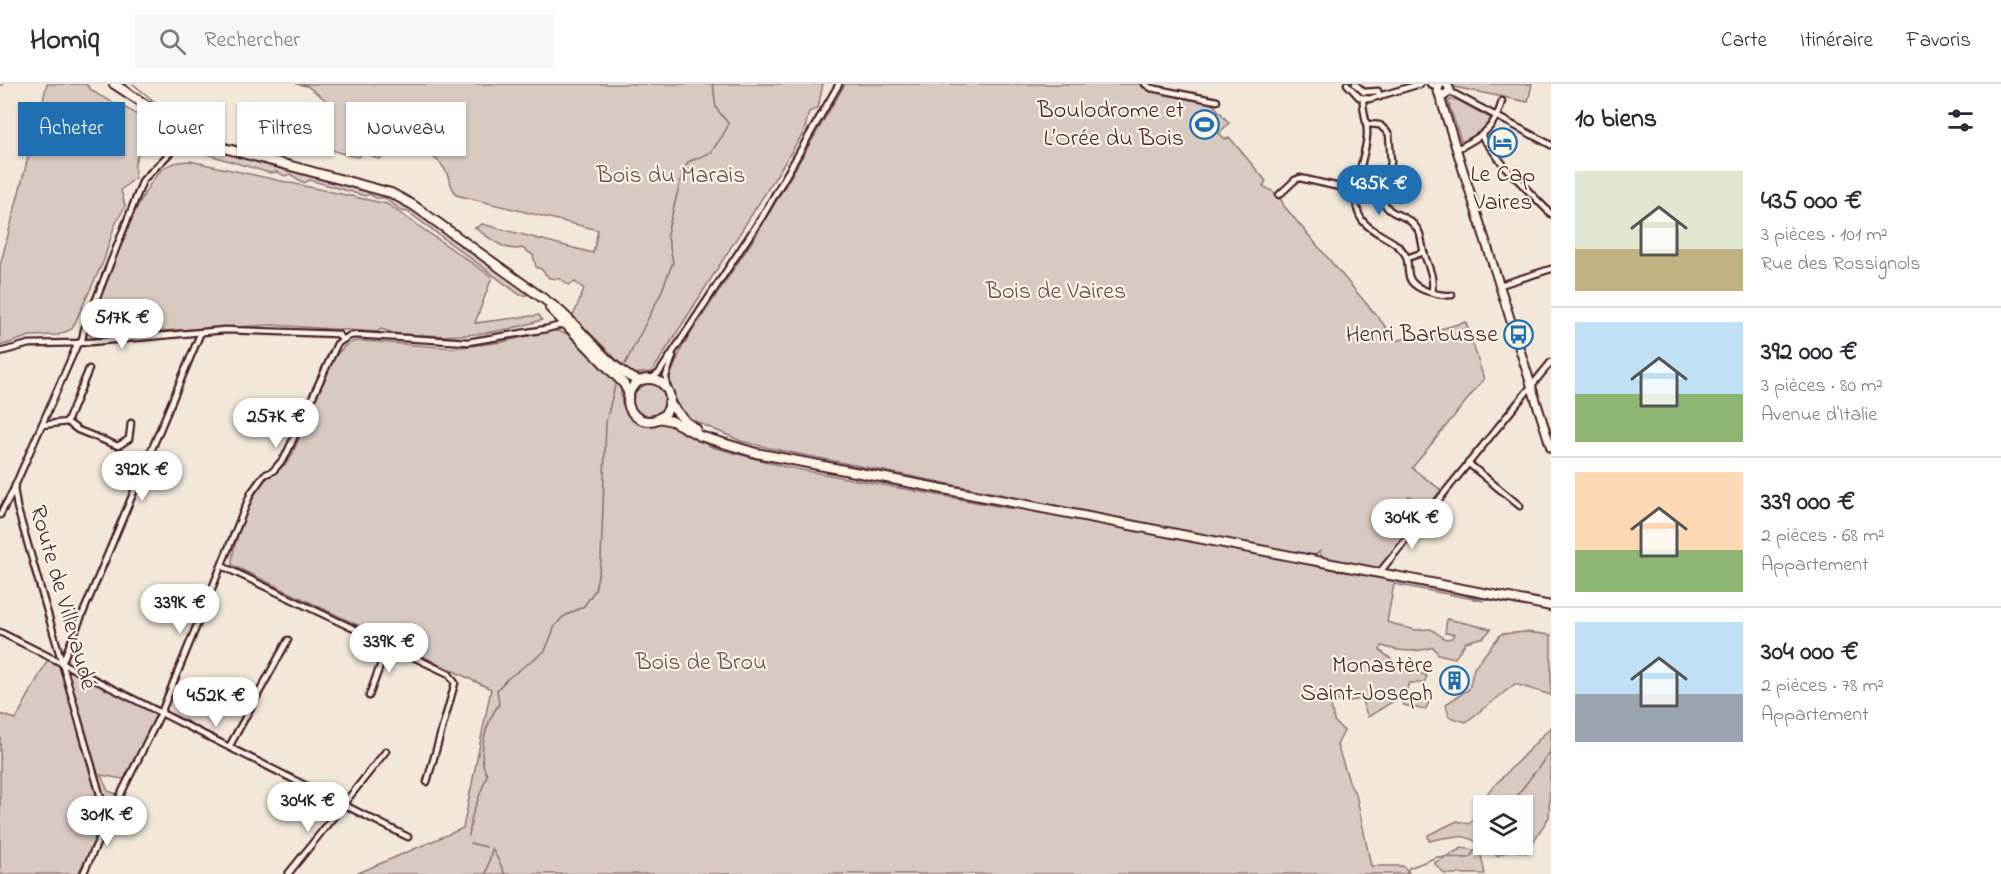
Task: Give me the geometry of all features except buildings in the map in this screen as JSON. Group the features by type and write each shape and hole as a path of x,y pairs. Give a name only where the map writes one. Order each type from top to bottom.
{"main road":[{"path":"114,84 141,102"},
{"path":"120,84 147,102"},
{"path":"1441,88 1443,105 1551,448"},
{"path":"225,149 391,194 412,205 537,294 569,318 623,373 656,381 667,390 669,403 659,418 651,421 638,418 629,407 629,394 624,384 537,294"},
{"path":"629,394 645,380"},
{"path":"669,403 686,422 718,442"},
{"path":"659,418 672,421 718,442 766,455 1551,606"}],"street":[{"path":"645,380 660,373 762,217 825,112 839,84"},
{"path":"1145,84 1173,93 1217,101"},
{"path":"1347,84 1363,98 1372,99 1379,94"},
{"path":"1355,84 1364,92 1379,94 1420,84"},
{"path":"1441,88 1551,145"},
{"path":"1363,98 1367,124 1366,144 1357,191 1357,206 1362,219 1398,245 1407,258 1408,276 1412,283 1420,289 1446,296 1452,295"},
{"path":"1457,149 1482,137 1496,116 1502,101"},
{"path":"1367,124 1380,125 1387,131 1390,138 1391,162 1383,200 1390,211 1416,226 1432,271 1432,291"},
{"path":"1482,137 1506,168 1551,214"},
{"name":"Route de Villevaudé","path":"106,815 17,507 14,488 82,340 143,180 146,174 166,156"},
{"path":"1279,195 1300,178 1357,191"},
{"path":"1407,258 1424,252"},
{"path":"1500,285 1551,269"},
{"path":"82,874 104,828 106,815 113,810 161,713 251,493 264,475 273,471 285,457 330,356 342,340 355,335 468,342 546,329 566,323 595,345"},
{"path":"0,352 29,344 79,343 252,329 338,334 342,340"},
{"path":"62,663 201,332"},
{"path":"667,390 666,376 676,348"},
{"path":"1379,573 1551,362"},
{"path":"67,422 89,369"},
{"path":"42,425 67,422 78,430 118,446 129,439 131,423"},
{"path":"1468,463 1520,506"},
{"path":"0,515 14,488"},
{"path":"222,566 449,674 455,684 427,782"},
{"path":"0,632 408,837"},
{"path":"229,747 288,640"},
{"path":"369,696 388,644"},
{"path":"288,874 386,751"}],"green space":[{"path":"47,84 86,84 93,91 113,102 42,102"},
{"name":"Bois du Marais","path":"296,84 823,84 818,108 809,112 804,132 657,364 651,372 631,374 573,316 584,289 575,282 569,285 560,279 549,278 536,267 533,255 522,248 503,246 475,228 482,224 593,253 598,230 456,195 444,168 431,156 466,156 466,102 346,102 346,154 334,150 334,102 327,102 307,86"},
{"name":"Bois de Vaires","path":"845,84 1142,84 1150,90 1211,102 1229,123 1219,133 1225,139 1230,138 1266,181 1263,186 1279,195 1284,206 1396,341 1466,322 1484,379 1412,468 1441,490 1427,508 1409,496 1389,520 1406,533 1406,536 1381,566 1376,568 1325,558 1321,556 1320,551 1315,555 1300,554 769,448 741,441 692,420 680,408 671,393 669,379 683,345 755,237"},
{"path":"1453,84 1532,84 1528,102 1454,87"},
{"path":"1456,99 1492,119 1478,134 1463,142 1448,101"},
{"path":"125,108 137,115 135,178 121,190 125,206 114,227 104,260 72,329 58,335 30,336 0,346 0,266 28,156 125,156"},
{"path":"225,150 237,154 237,156 246,156 393,198 410,206 525,290 527,295 520,295 408,212 401,211 385,198 376,198 369,194 365,196 310,180 304,183 290,174 285,176 277,172 270,173 213,156 225,156"},
{"path":"190,161 387,204 492,277 475,323 539,315 542,320 498,331 453,336 401,334 381,329 377,332 272,325 90,335 88,332 111,269 142,198 164,168 177,162"},
{"name":"Bois de Brou","path":"552,330 568,334 620,381 622,403 631,418 640,423 668,422 712,447 786,467 1007,508 1029,509 1453,591 1484,601 1394,584 1387,622 1415,630 1431,629 1445,639 1452,638 1454,634 1445,633 1447,619 1491,629 1484,637 1466,642 1455,658 1438,654 1433,647 1408,651 1382,646 1380,650 1397,664 1427,676 1424,683 1409,683 1406,691 1419,701 1429,690 1432,691 1425,710 1404,705 1400,697 1368,717 1361,699 1344,702 1330,700 1334,721 1344,731 1337,745 1351,787 1356,794 1371,866 1403,866 1410,874 356,874 463,828 491,689 232,565 243,521 259,488 291,457 322,379 339,352 350,343 365,341 453,348 503,342"},
{"path":"648,381 660,387 666,399 660,411 648,417 636,411 630,399 636,387"},
{"path":"1527,632 1551,635 1551,695 1515,684 1466,722 1449,717 1446,704 1469,689 1474,668 1501,634"},
{"path":"48,659 159,715 128,780 101,775 108,791 117,794 78,874 0,874 0,714 16,719"},
{"path":"1551,727 1549,817 1533,842 1533,795 1488,795"},
{"path":"1473,819 1473,841 1459,836 1429,841 1428,835 1457,821 1469,824"},
{"path":"1462,848 1473,850 1473,855 1481,855 1485,874 1445,874 1434,863"}],"waterway":[{"path":"133,84 155,102"},
{"path":"625,364 660,295 673,262 667,234 683,171 688,162 712,152 727,127 728,123 716,108 713,84"},
{"path":"225,143 237,146"},
{"path":"469,836 472,816 487,775 482,758 484,739 490,720 499,704 497,690 507,679 545,651 555,626 563,617 584,606 595,590 601,561 606,422 615,386"},
{"path":"1517,795 1551,751"},
{"path":"470,843 486,847"},
{"path":"492,848 505,874"},
{"path":"486,874 492,849"},
{"path":"1406,874 1409,868 1437,857 1469,858 1473,853"}],"place":[{"name":"Boulodrome et L’Orée du Bois","path":"1205,125"},
{"name":"Le Cap Vaires","path":"1503,142"},
{"name":"Henri Barbusse","path":"1519,335"},
{"name":"Monastère Saint-Joseph","path":"1454,680"}]}
